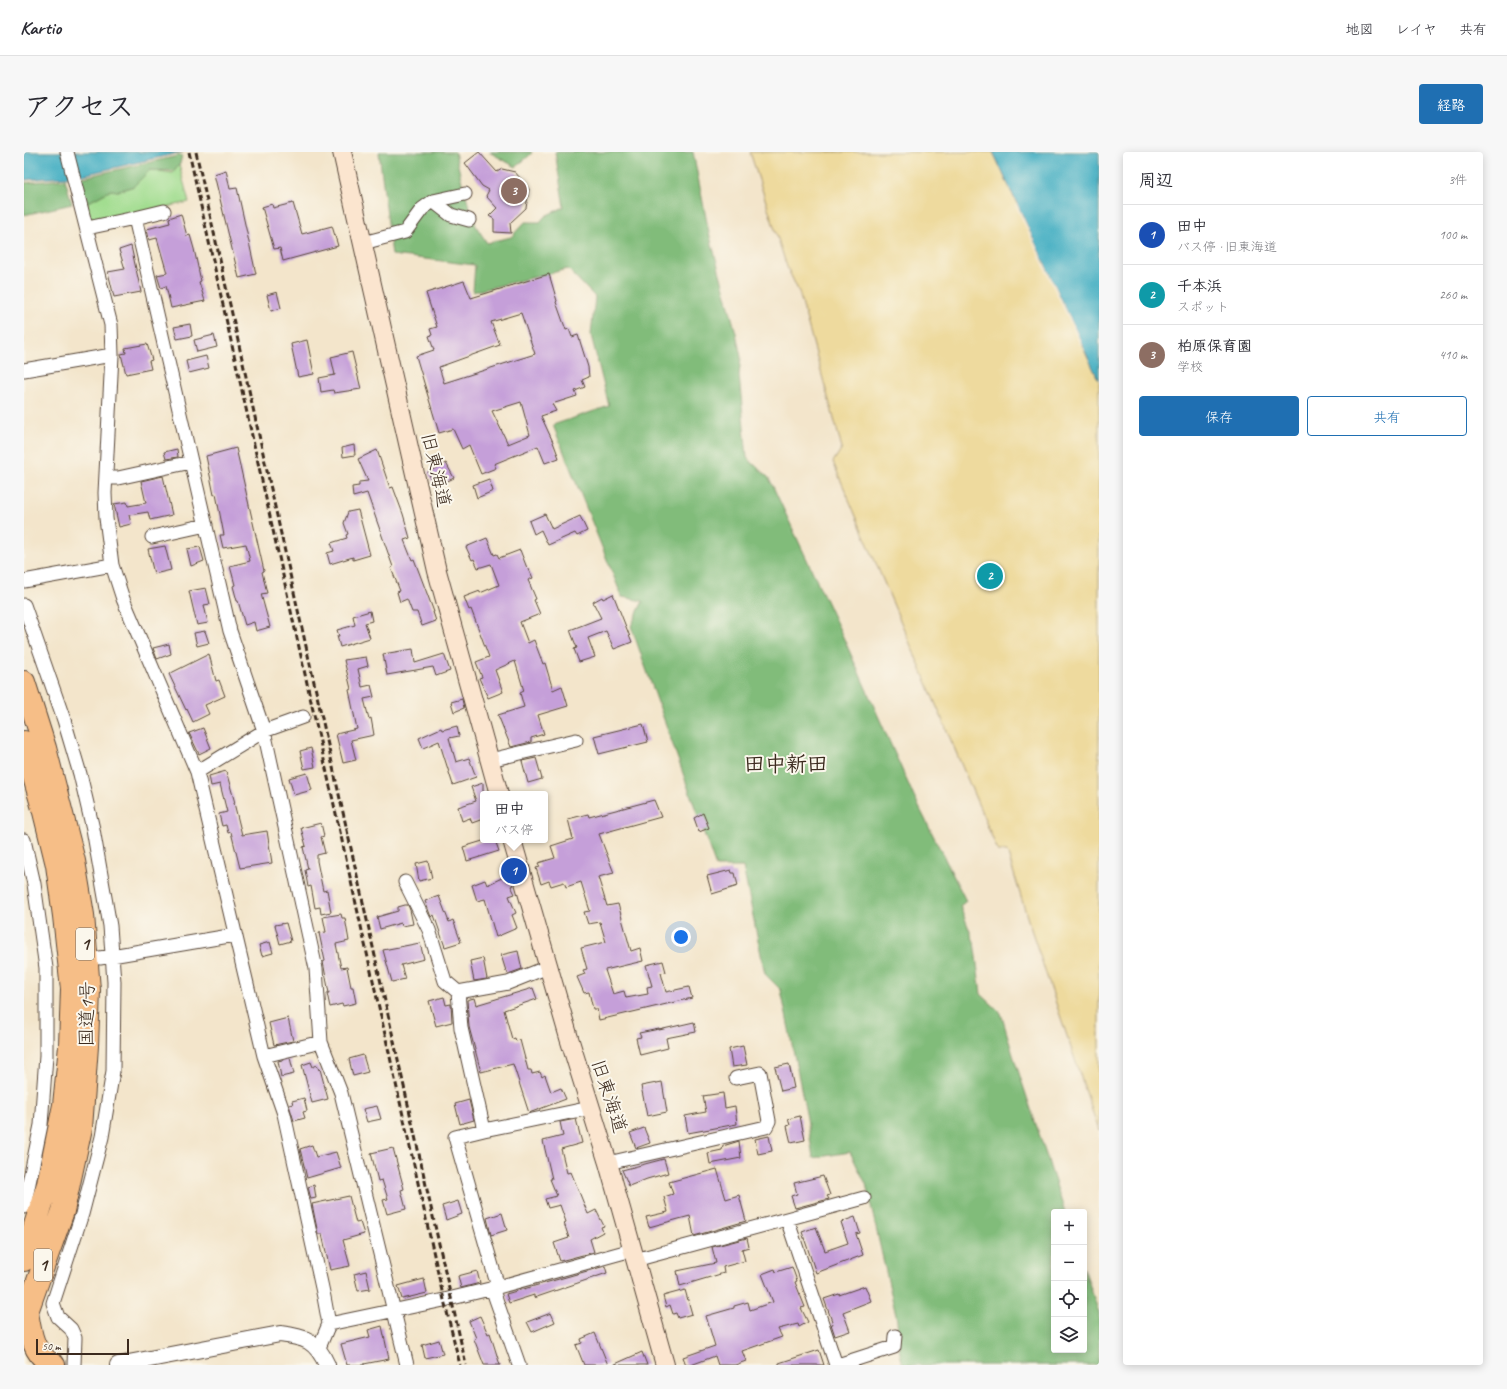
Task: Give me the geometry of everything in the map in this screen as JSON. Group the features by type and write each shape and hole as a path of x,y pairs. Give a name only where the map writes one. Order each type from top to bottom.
{"highway":[{"name":"国道1号","path":"24,682 45,748 74,861 83,915 89,990 87,1046 81,1128 63,1211 25,1316"},
{"name":"国道1号","path":"24,742 57,865 72,989 70,1046 64,1105 48,1184 24,1260"},
{"path":"25,1316 30,1337 38,1353 54,1365"}],"main road":[{"name":"旧東海道","path":"342,152 436,564 498,791"},
{"name":"旧東海道","path":"513,843 548,967 608,1163 665,1365"}],"street":[{"path":"67,152 111,325 112,355 106,478 106,518 112,565 122,600 197,772 264,1056 284,1114 324,1297 329,1324 318,1350"},
{"path":"363,242 404,232 422,208 433,201 465,194"},
{"path":"433,201 451,214 469,220"},
{"path":"87,228 164,211"},
{"path":"135,218 230,631 264,731 316,969 321,1042 341,1093 407,1365"},
{"path":"24,370 112,355"},
{"path":"106,478 118,478 191,462"},
{"path":"152,537 206,525"},
{"path":"24,581 112,565"},
{"path":"24,605 64,720 80,774 94,836 110,926 113,957 113,1070 102,1137 82,1214 53,1304 58,1316 71,1329 75,1338 74,1365"},
{"path":"197,772 264,731 303,717"},
{"path":"490,760 576,740"},
{"path":"24,840 52,966 41,1124 24,1208"},
{"path":"405,882 429,930 445,981 458,992 461,1028 484,1130"},
{"path":"100,958 235,935"},
{"path":"458,992 508,983 548,967"},
{"path":"264,1056 321,1042"},
{"path":"608,1163 766,1127 769,1121 760,1072 736,1078"},
{"path":"519,1365 495,1288 455,1137 590,1108"},
{"path":"329,1324 495,1288 787,1219 864,1198"},
{"path":"787,1219 837,1365 894,1347 896,1336"},
{"path":"118,1365 280,1334 296,1336 310,1341 318,1350 327,1365"}],"green space":[{"path":"379,152 455,152 463,187 476,226 487,243 511,237 525,222 540,222 545,216 564,207 555,152 693,152 709,233 741,357 739,375 747,458 769,478 844,639 915,799 966,901 960,906 974,942 981,994 1001,1013 1013,1055 1064,1209 1051,1209 1051,1353 1087,1353 1087,1277 1099,1313 1099,1365 903,1365 899,1349 897,1320 866,1184 850,1152 813,1158 807,1118 781,990 765,974 743,867 716,867 631,626 643,601 622,597 553,425 609,406 591,335 595,297 568,269 473,292 475,265 392,255"},
{"path":"489,152 532,152 516,167"},
{"path":"182,155 180,164 174,171 150,170 134,186 118,191 111,190 85,204 80,178"},
{"path":"179,165 189,202 90,224 87,203 111,190 118,191 134,186 150,170 173,173"},
{"path":"65,179 72,204 24,215 24,183"}],"sand":[{"path":"750,152 993,152 1099,381 1099,1131 1028,920 1007,851 998,851 833,462 842,448 799,292 787,267"}],"water":[{"path":"24,152 183,152 79,176 24,180"},
{"path":"993,152 1099,152 1099,381"}],"pier":[{"path":"1017,204 1082,344 1080,345 1015,205"}],"building":[{"path":"479,152 497,172 502,169 515,172 529,189 526,208 510,223 511,233 494,232 494,219 489,216 497,208 486,196 489,190 482,186 465,163"},
{"path":"226,170 230,189 237,188 256,274 239,278 214,174"},
{"path":"293,203 302,234 332,226 338,246 283,261 280,248 274,249 262,207 272,204 273,208"},
{"path":"181,214 187,236 190,235 194,249 201,281 199,282 205,301 171,308 166,286 161,288 157,275 167,273 157,238 149,240 147,229 170,223 169,218"},
{"path":"131,246 141,292 114,297 108,272 125,269 119,250"},
{"path":"549,274 557,301 556,302 566,330 569,329 572,337 578,335 588,367 589,377 582,380 585,387 575,391 577,396 552,404 556,411 541,416 559,458 545,463 538,446 494,464 496,468 481,474 469,445 462,449 453,429 439,433 416,356 434,350 429,336 432,335 430,329 437,327 426,293 464,281 471,298","holes":["521,313 535,354 444,383 439,367 500,345 491,322","521,402 530,435 508,444 492,411"]},
{"path":"277,292 281,308 271,311 267,295"},
{"path":"190,324 192,336 177,339 174,327"},
{"path":"214,335 217,347 197,352 194,340"},
{"path":"307,340 314,374 298,377 291,344"},
{"path":"147,344 152,360 149,361 151,369 126,374 121,354 126,353 125,348"},
{"path":"352,352 361,389 334,393 333,390 321,392 319,378 335,375 331,357"},
{"path":"206,356 209,368 189,373 186,361"},
{"path":"354,445 355,455 343,457 342,448"},
{"path":"236,448 264,571 262,572 267,593 261,594 270,627 256,631 254,622 245,625 233,586 235,585 230,566 250,561 246,544 223,548 220,535 224,535 216,494 214,495 206,456"},
{"path":"177,449 178,457 166,459 164,452"},
{"path":"377,450 390,488 393,487 403,514 410,538 404,540 412,560 414,559 434,612 436,621 422,626 417,612 412,612 407,599 400,602 397,592 400,591 391,568 393,567 367,493 353,497 352,487 359,486 359,482 368,481 358,459"},
{"path":"446,463 454,478 435,487 428,472"},
{"path":"163,476 172,515 150,520 148,512 129,515 131,524 119,527 114,504 127,502 128,506 146,503 141,481"},
{"path":"489,479 493,491 477,498 473,485"},
{"path":"358,510 370,555 353,560 353,557 330,564 327,553 334,551 331,543 347,538 346,535 348,534 344,523 348,512"},
{"path":"545,514 552,529 580,516 587,531 577,536 575,533 548,545 541,530 534,534 529,521"},
{"path":"487,538 494,555 497,554 499,558 520,550 527,568 528,567 533,578 528,580 536,599 534,600 540,614 520,622 528,643 534,640 543,664 545,663 553,690 562,686 568,706 538,715 544,734 531,738 531,742 511,747 498,715 524,707 520,693 524,691 515,661 495,670 503,692 488,698 479,678 482,677 476,662 489,657 471,609 469,610 464,597 480,591 480,593 499,585 491,564 478,568 474,559 472,560 466,547"},
{"path":"165,546 171,570 154,574 148,549"},
{"path":"200,547 204,561 191,566 187,549"},
{"path":"206,588 210,604 204,605 208,623 197,625 189,591"},
{"path":"613,594 632,642 614,649 606,631 588,638 595,657 579,662 574,649 577,648 570,630 601,618 593,602 602,597 603,599"},
{"path":"370,611 372,621 365,623 370,638 340,647 337,630 355,625 353,616"},
{"path":"205,631 209,643 197,646 194,633"},
{"path":"169,644 171,654 157,659 153,648"},
{"path":"413,649 415,663 444,654 450,671 436,676 433,667 387,675 383,654"},
{"path":"209,654 216,681 219,680 225,696 205,705 209,714 193,722 169,674"},
{"path":"366,657 368,666 358,669 362,687 371,685 374,697 364,699 369,719 371,718 374,735 351,740 356,760 343,763 336,734 357,729 349,690 351,689 344,660"},
{"path":"462,699 464,708 454,712 451,702"},
{"path":"643,724 648,742 599,754 594,736"},
{"path":"457,726 459,736 449,738 456,762 469,758 476,777 453,785 439,741 423,748 419,738 441,728 442,730"},
{"path":"203,728 211,748 199,754 189,733"},
{"path":"311,748 315,767 304,769 300,751"},
{"path":"536,758 542,779 528,783 522,761"},
{"path":"226,771 242,835 267,831 272,863 240,868 231,832 228,833 226,825 222,826 219,814 227,812 220,784 211,786 209,776"},
{"path":"307,773 312,790 294,795 289,778"},
{"path":"483,783 483,791 480,791 480,820 472,823 470,818 462,821 458,807 476,801 471,787"},
{"path":"654,800 661,817 599,834 614,873 598,877 607,906 618,904 631,951 640,948 643,961 605,970 613,994 624,991 626,998 648,994 647,987 652,986 646,965 663,961 666,972 661,973 666,992 689,987 692,998 599,1020 597,1009 593,1009 589,992 584,993 577,977 585,974 583,970 587,969 581,948 606,942 600,922 588,924 584,912 590,911 581,882 566,887 564,882 551,886 549,881 541,884 536,868 540,867 538,863 555,858 551,846 573,839 568,819 588,814 589,817"},
{"path":"703,813 709,828 699,832 694,818"},
{"path":"321,823 324,836 321,837 325,853 317,855 317,861 323,891 327,890 331,912 321,914 320,907 315,908 311,886 308,887 305,870 308,869 303,847 306,846 301,828"},
{"path":"480,842 496,843 499,851 467,861 463,847"},
{"path":"428,861 432,878 419,881 416,864"},
{"path":"731,870 732,873 735,873 738,886 712,894 707,876"},
{"path":"508,875 513,885 511,886 515,894 509,896 516,913 512,915 517,928 496,937 485,899 477,901 472,885 485,880 487,885"},
{"path":"439,896 449,922 453,920 461,942 445,947 434,915 431,917 425,901"},
{"path":"408,905 413,924 402,926 401,923 380,929 377,917 398,911 398,907"},
{"path":"341,914 342,918 345,918 349,941 336,944 341,968 347,967 356,1003 330,1007 323,962 325,961 319,933 326,932 323,917"},
{"path":"286,923 291,941 280,944 275,925"},
{"path":"270,942 273,953 262,956 259,945"},
{"path":"420,943 424,959 401,965 405,979 392,982 383,950"},
{"path":"518,951 522,969 508,974 501,955"},
{"path":"483,958 487,979 474,981 470,961"},
{"path":"533,988 537,999 504,1010 512,1039 515,1038 516,1041 520,1040 528,1070 531,1070 532,1074 540,1072 542,1077 545,1075 551,1092 561,1088 566,1099 529,1113 513,1064 481,1072 469,1027 467,1000 474,998 476,1005"},
{"path":"444,997 446,1005 451,1004 452,1022 436,1026 429,1001"},
{"path":"288,1018 293,1041 274,1045 269,1023"},
{"path":"694,1022 696,1032 666,1038 668,1048 640,1055 636,1038 641,1037 639,1033"},
{"path":"743,1046 747,1065 732,1067 729,1049"},
{"path":"363,1055 368,1072 353,1076 349,1059"},
{"path":"290,1058 294,1074 281,1077 278,1061"},
{"path":"311,1062 313,1067 317,1065 319,1070 320,1069 328,1099 312,1103 302,1065"},
{"path":"789,1064 794,1088 781,1091 775,1067"},
{"path":"662,1082 667,1112 647,1116 641,1086"},
{"path":"723,1093 725,1108 735,1106 737,1124 688,1133 685,1116 706,1112 703,1096"},
{"path":"304,1098 307,1111 303,1112 305,1118 294,1121 289,1105 293,1104 292,1101"},
{"path":"469,1100 474,1120 460,1124 455,1104"},
{"path":"377,1106 381,1119 367,1122 363,1109"},
{"path":"800,1116 805,1140 791,1143 787,1126 790,1125 788,1119"},
{"path":"576,1119 582,1143 561,1149 567,1173 571,1172 588,1214 596,1210 604,1226 601,1227 603,1232 590,1239 594,1252 560,1261 554,1243 569,1238 564,1223 566,1222 560,1205 548,1208 545,1199 557,1196 550,1179 552,1179 543,1141 563,1136 560,1122"},
{"path":"644,1128 650,1143 636,1148 630,1133"},
{"path":"769,1136 772,1151 758,1154 755,1139"},
{"path":"739,1141 741,1158 710,1164 708,1153 722,1150 723,1146"},
{"path":"312,1145 316,1157 336,1152 341,1168 307,1178 300,1149"},
{"path":"393,1148 404,1189 401,1190 406,1209 387,1214 383,1200 388,1199 382,1180 378,1181 371,1153"},
{"path":"664,1159 668,1173 629,1186 622,1170"},
{"path":"717,1169 726,1199 739,1195 746,1221 694,1236 690,1216 649,1227 646,1217 668,1212 664,1197 673,1194 669,1182"},
{"path":"823,1176 830,1195 827,1196 829,1199 795,1208 791,1196 797,1194 794,1183"},
{"path":"314,1185 316,1198 311,1199 308,1187"},
{"path":"349,1196 356,1223 360,1222 364,1234 343,1240 350,1266 330,1270 322,1234 318,1234 312,1204"},
{"path":"458,1201 462,1214 446,1220 442,1206"},
{"path":"502,1213 507,1230 491,1235 487,1218"},
{"path":"855,1217 860,1233 856,1234 863,1255 816,1273 802,1232 816,1227 825,1251 848,1243 841,1222"},
{"path":"747,1238 749,1247 742,1249 745,1261 723,1267 724,1273 680,1286 677,1271 716,1263 712,1247"},
{"path":"605,1266 607,1273 534,1298 534,1295 509,1303 506,1294"},
{"path":"792,1267 797,1281 795,1282 805,1307 801,1308 808,1322 799,1327 798,1324 778,1329 782,1337 742,1351 746,1361 735,1365 718,1365 715,1356 691,1365 686,1365 683,1357 715,1346 706,1316 734,1308 734,1306 748,1302 750,1310 773,1302 762,1274 775,1269 776,1272"},
{"path":"366,1271 370,1289 358,1291 354,1274"},
{"path":"477,1271 480,1283 461,1288 458,1276"},
{"path":"424,1279 427,1293 402,1299 398,1286"},
{"path":"865,1286 871,1301 843,1312 850,1331 835,1336 831,1324 833,1324 824,1299"},
{"path":"685,1290 692,1314 678,1318 676,1313 673,1314 670,1305 666,1307 663,1296"},
{"path":"551,1313 555,1322 532,1332 527,1322"},
{"path":"480,1316 488,1334 490,1333 500,1365 484,1365 469,1321"},
{"path":"382,1326 389,1359 364,1365 347,1365 341,1344 370,1337 368,1330"},
{"path":"595,1333 608,1365 584,1365 576,1345 582,1343 581,1339"},
{"path":"439,1340 443,1354 425,1358 422,1345"},
{"path":"819,1350 824,1365 779,1365 779,1363"},
{"path":"642,1352 647,1365 613,1365"}],"railway":[{"path":"189,152 444,1300 460,1365"},
{"path":"196,152 466,1365"}],"place":[{"name":"柏原保育園","path":"514,191"},
{"name":"千本浜","path":"990,576"},
{"name":"田中","path":"514,871"}],"district":[{"name":"田中新田","path":"786,764"}]}
